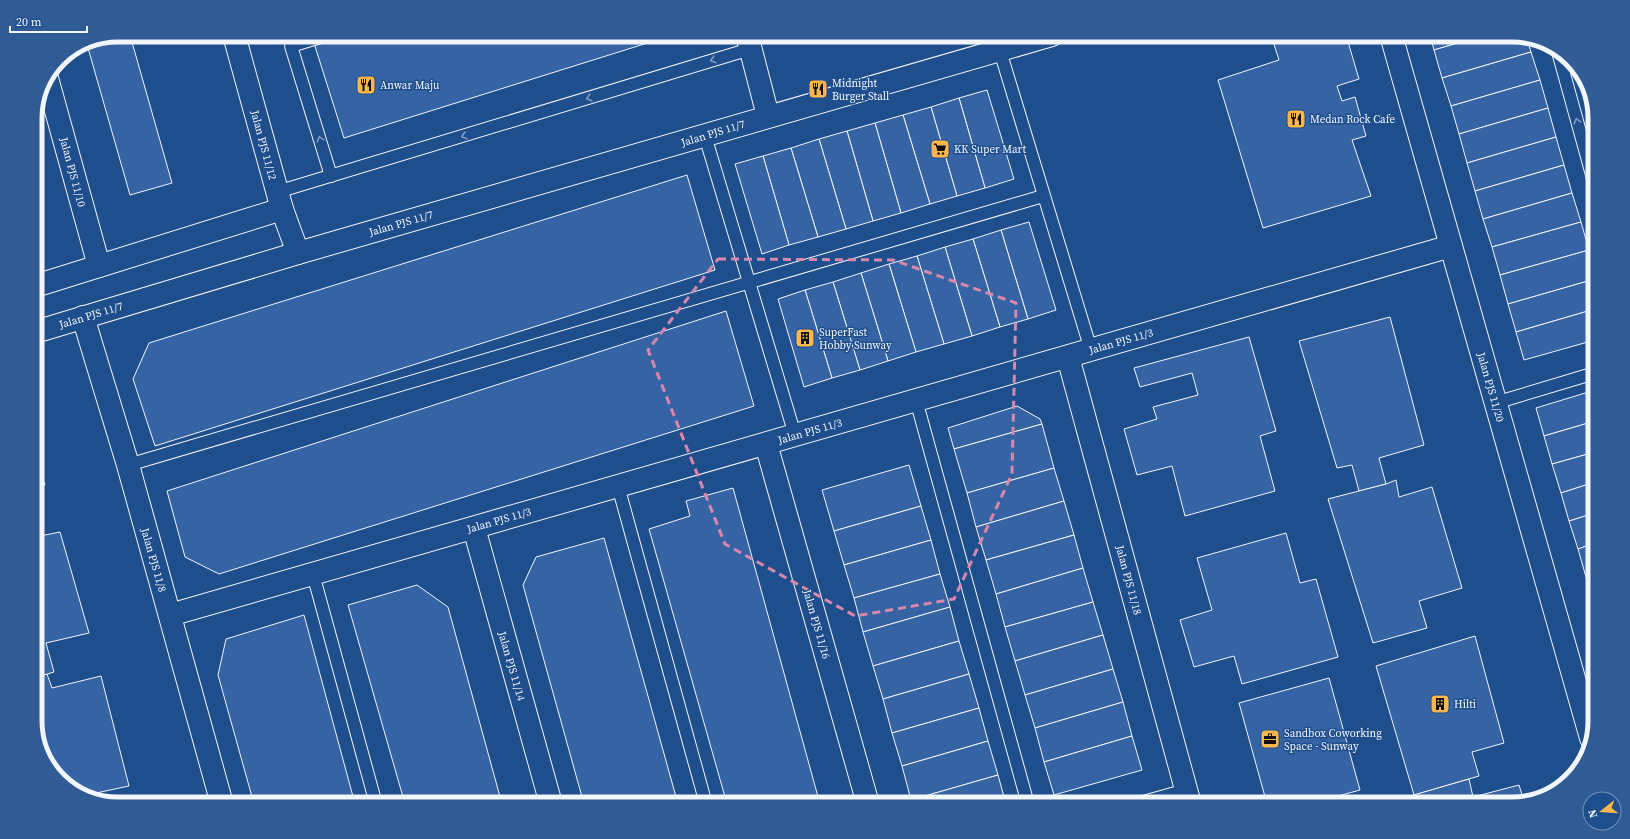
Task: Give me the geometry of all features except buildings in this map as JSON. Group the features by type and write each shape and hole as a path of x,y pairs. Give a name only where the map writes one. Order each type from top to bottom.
{"street":[{"name":"Jalan PJS 11/12","path":"236,42 279,200 298,253"},
{"path":"748,42 768,116"},
{"name":"Jalan PJS 11/7","path":"42,330 298,253 704,136 768,116 1029,42"},
{"name":"Jalan PJS 11/20","path":"1393,42 1588,727"},
{"name":"Jalan PJS 11/10","path":"49,86 99,266"},
{"path":"42,284 99,266 279,200"},
{"name":"Jalan PJS 11/3","path":"170,615 1451,246"},
{"name":"Jalan PJS 11/8","path":"83,317 128,465 220,797"},
{"name":"Jalan PJS 11/18","path":"1068,357 1188,797"},
{"name":"Jalan PJS 11/16","path":"766,444 866,797"},
{"name":"Jalan PJS 11/14","path":"474,528 549,797"}],"lane":[{"path":"305,42 292,46 331,176"},
{"path":"279,200 331,176 748,42"},
{"path":"1000,51 1091,350"},
{"path":"1560,60 1588,161"},
{"path":"704,136 795,435"},
{"path":"128,465 1043,196"},
{"path":"1495,403 1588,375"},
{"path":"916,400 1026,797"},
{"path":"618,486 704,797"},
{"path":"313,574 374,797"}],"highlighted area":[{"path":"718,259 893,260 1016,303 1012,474 954,599 855,616 725,544 648,350"}],"place":[{"name":"Anwar Maju","path":"366,85"},
{"name":"Midnight Burger Stall","path":"818,89"},
{"name":"Medan Rock Cafe","path":"1296,119"},
{"name":"KK Super Mart","path":"940,149"},
{"name":"SuperFast Hobby Sunway","path":"805,338"},
{"name":"Hilti","path":"1440,704"},
{"name":"Sandbox Coworking Space - Sunway","path":"1270,739"}]}
